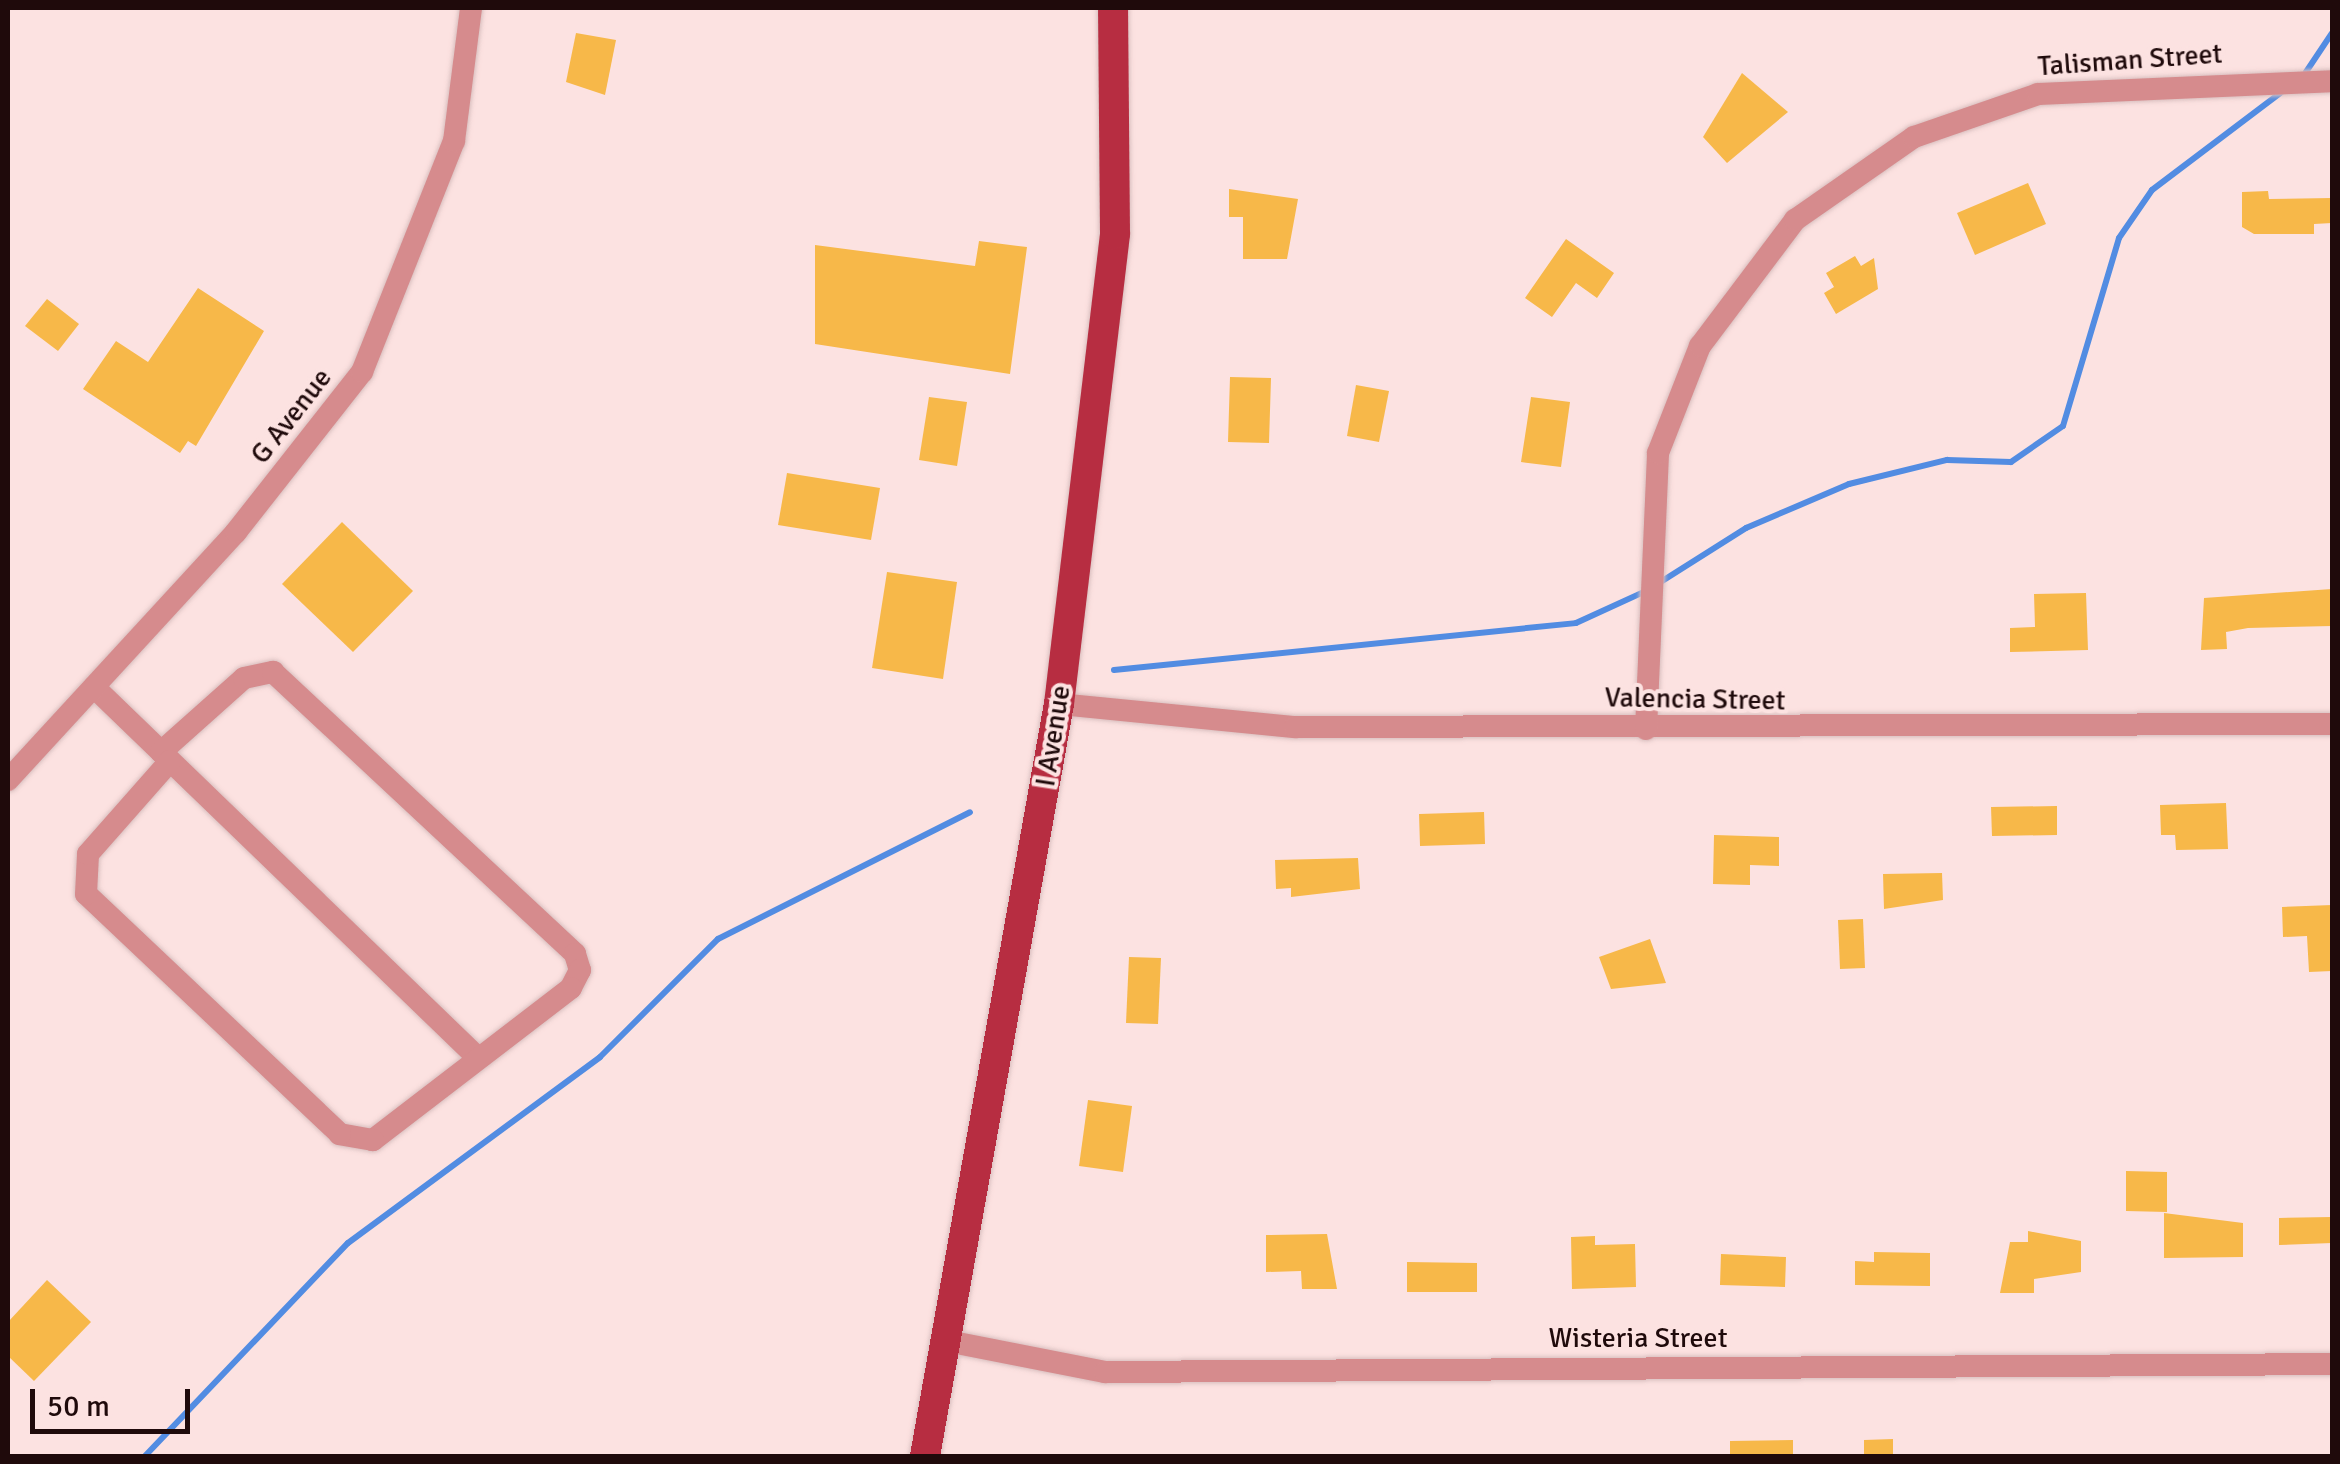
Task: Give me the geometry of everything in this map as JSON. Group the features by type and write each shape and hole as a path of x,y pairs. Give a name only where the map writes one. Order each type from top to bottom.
{"main road":[{"name":"I Avenue","path":"925,1456 1059,704 1115,234 1113,8"}],"street":[{"name":"G Avenue","path":"8,780 236,532 362,372 454,140 471,8"},
{"name":"Talisman Street","path":"1646,729 1658,453 1700,346 1795,220 1914,137 2038,94 2332,82"},
{"path":"273,672 575,954 580,970 571,988 357,1143 86,894 88,854 165,756 244,678 273,672"},
{"path":"94,687 478,1058"},
{"name":"Valencia Street","path":"1059,704 1295,727 1646,729 2332,724"},
{"name":"Wisteria Street","path":"947,1342 1105,1372 2332,1364"}],"building":[{"path":"576,33 616,40 605,95 566,82"},
{"path":"1742,73 1788,112 1727,163 1703,137"},
{"path":"2028,183 2046,224 1975,255 1957,213"},
{"path":"1229,189 1298,199 1287,259 1243,259 1243,217 1229,217"},
{"path":"2268,191 2269,199 2332,198 2332,223 2314,224 2314,234 2254,234 2242,227 2242,192"},
{"path":"1566,239 1614,273 1597,298 1576,283 1552,317 1525,298"},
{"path":"979,241 1027,247 1010,374 815,344 815,245 975,266"},
{"path":"1855,256 1861,266 1874,258 1878,289 1836,314 1824,293 1834,287 1826,273"},
{"path":"198,288 264,331 196,446 188,441 180,453 83,389 116,341 148,362"},
{"path":"47,299 79,324 58,351 25,326"},
{"path":"1230,377 1271,378 1269,443 1228,442"},
{"path":"1356,385 1389,391 1379,442 1347,436"},
{"path":"929,397 967,402 957,466 919,460"},
{"path":"1531,397 1570,402 1561,467 1521,462"},
{"path":"787,473 880,488 871,540 778,525"},
{"path":"342,522 413,591 353,652 282,584"},
{"path":"887,572 957,582 943,679 872,668"},
{"path":"2332,589 2332,626 2226,632 2227,649 2201,650 2204,598"},
{"path":"2086,593 2088,650 2010,652 2010,628 2035,627 2034,594"},
{"path":"2226,803 2228,849 2176,850 2175,835 2161,835 2160,805"},
{"path":"2057,806 2057,835 1992,836 1991,807"},
{"path":"1484,812 1485,844 1420,846 1419,814"},
{"path":"1714,835 1779,837 1779,866 1750,865 1750,885 1713,884"},
{"path":"1358,858 1360,889 1291,897 1291,888 1276,889 1275,860"},
{"path":"1942,873 1943,900 1884,909 1883,874"},
{"path":"2332,905 2332,971 2309,972 2307,936 2283,937 2282,907"},
{"path":"1863,919 1865,968 1840,969 1838,920"},
{"path":"1650,939 1666,983 1611,989 1599,957"},
{"path":"1129,957 1161,958 1158,1024 1126,1023"},
{"path":"1088,1100 1132,1106 1123,1172 1079,1166"},
{"path":"2126,1171 2167,1172 2167,1212 2126,1211"},
{"path":"2164,1213 2243,1223 2243,1257 2164,1258"},
{"path":"2332,1217 2332,1243 2279,1245 2279,1218"},
{"path":"2028,1231 2081,1241 2081,1272 2034,1279 2034,1293 2000,1293 2010,1242 2028,1242"},
{"path":"1327,1234 1337,1289 1302,1289 1301,1271 1266,1272 1266,1235"},
{"path":"1595,1236 1595,1245 1635,1244 1636,1287 1572,1289 1571,1237"},
{"path":"1874,1252 1930,1253 1930,1286 1855,1285 1855,1261 1874,1262"},
{"path":"1721,1254 1786,1257 1785,1287 1720,1285"},
{"path":"1407,1262 1477,1263 1477,1292 1407,1292"},
{"path":"47,1280 91,1322 34,1381 8,1356 8,1322"},
{"path":"1893,1439 1893,1456 1864,1456 1864,1440"},
{"path":"1793,1440 1793,1456 1730,1456 1730,1441"}],"waterway":[{"path":"2304,75 2332,33"},
{"path":"1659,583 1746,528 1849,484 1947,460 2011,462 2063,426 2119,238 2152,190 2283,91"},
{"path":"1114,670 1576,623 1648,590"},
{"path":"145,1456 348,1243 600,1057 718,939 970,812"}]}
